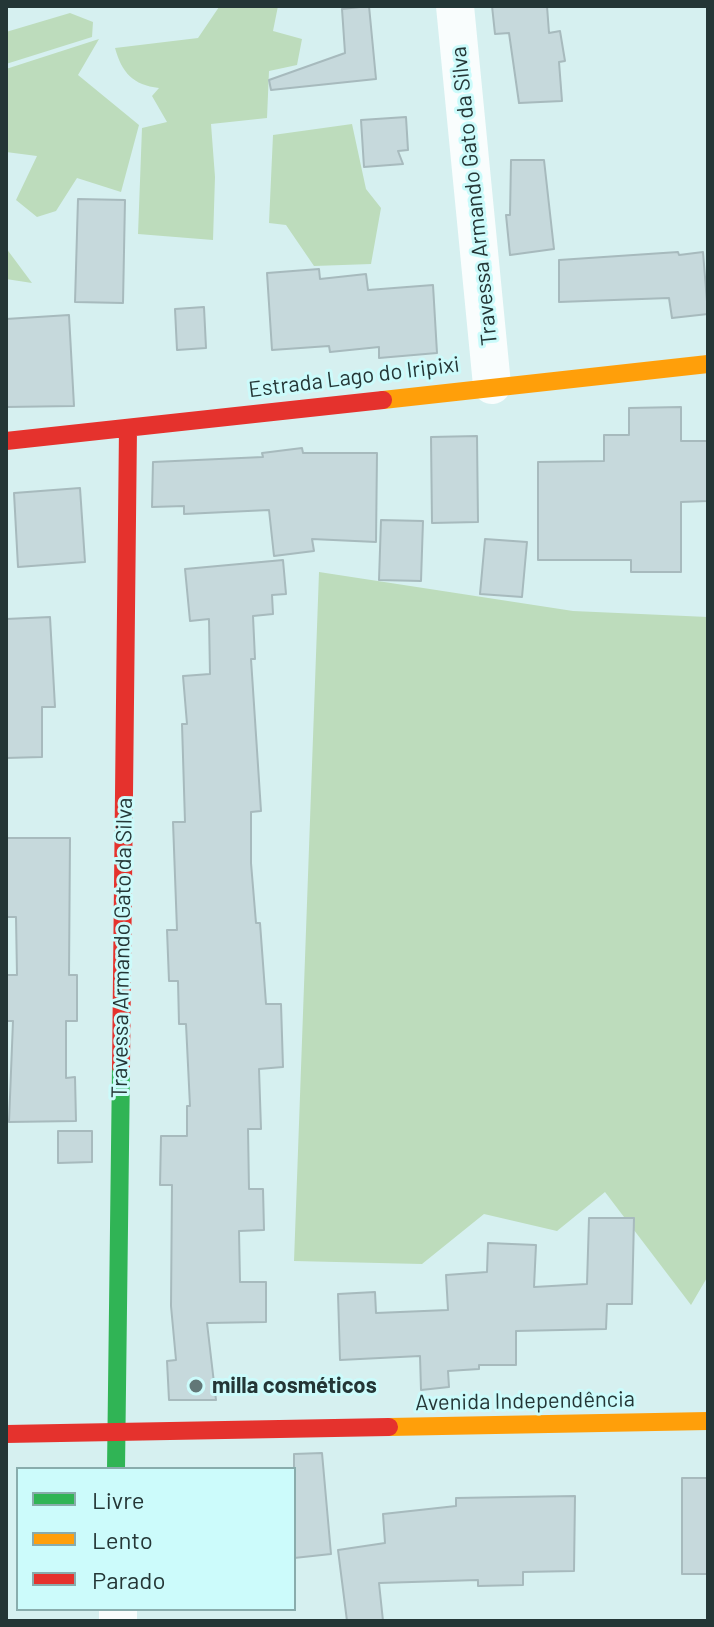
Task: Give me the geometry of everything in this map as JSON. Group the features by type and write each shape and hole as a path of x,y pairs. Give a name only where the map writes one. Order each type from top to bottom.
{"street":[{"name":"Travessa Armando Gato da Silva","path":"455,6 492,385"},
{"name":"Estrada Lago do Iripixi","path":"6,441 492,385 708,364"},
{"name":"Travessa Armando Gato da Silva","path":"116,1467 128,428"},
{"name":"Avenida Independência","path":"6,1434 708,1421"}],"green space":[{"path":"278,6 273,31 302,39 297,65 269,71 267,118 211,124 215,177 213,240 138,234 142,128 167,122 152,96 159,88 135,81 125,71 115,48 198,38 219,7"},
{"path":"70,13 93,22 92,37 6,64 6,32"},
{"path":"99,39 78,75 139,125 121,192 77,178 56,211 37,217 16,200 37,156 6,152 6,69"},
{"path":"352,124 366,189 381,208 371,264 314,266 286,225 269,223 273,135"},
{"path":"6,248 32,283 6,279"},
{"path":"319,572 573,611 708,617 708,1276 691,1305 605,1192 557,1231 484,1214 422,1264 294,1261"}],"building":[{"path":"369,6 376,79 271,90 269,80 345,53 342,9"},
{"path":"492,6 547,6 549,33 560,31 565,61 559,62 562,101 519,103 509,33 495,34"},
{"path":"406,117 408,150 398,151 403,164 364,167 361,120"},
{"path":"511,160 544,160 554,249 510,255 506,215 510,215"},
{"path":"78,199 125,200 123,303 75,302"},
{"path":"678,252 679,255 703,252 708,314 672,318 669,298 559,302 559,260"},
{"path":"319,269 320,279 366,274 368,290 433,285 437,353 379,358 379,347 330,352 329,346 272,350 267,273"},
{"path":"204,307 206,348 177,350 175,309"},
{"path":"69,315 74,406 6,407 6,319"},
{"path":"681,407 681,441 708,441 708,501 681,502 681,572 631,572 631,560 538,560 538,462 604,461 604,435 629,435 629,408"},
{"path":"477,436 478,522 432,523 431,437"},
{"path":"302,448 303,453 377,453 376,542 312,539 314,551 274,556 269,510 184,514 184,506 152,507 153,462 263,457 262,453"},
{"path":"80,488 85,562 18,567 14,493"},
{"path":"381,520 423,521 421,581 379,580"},
{"path":"485,539 527,542 522,597 480,594"},
{"path":"283,560 286,594 272,595 273,614 253,616 255,659 251,659 261,811 251,812 251,863 256,923 260,923 266,1004 281,1004 283,1067 259,1069 261,1129 248,1129 249,1189 263,1189 264,1230 239,1231 240,1282 266,1282 266,1322 207,1323 216,1400 169,1400 167,1361 176,1360 171,1306 172,1185 160,1185 161,1136 187,1136 187,1106 190,1106 186,1024 179,1024 178,981 169,981 167,930 177,930 173,822 185,822 182,724 187,724 183,676 210,674 209,619 190,621 185,569"},
{"path":"50,617 55,707 42,707 42,757 6,758 6,619"},
{"path":"6,838 70,838 69,975 77,975 77,1021 66,1021 66,1078 75,1077 76,1121 9,1122 13,1021 6,1021 6,975 17,975 16,917 6,917"},
{"path":"58,1131 92,1131 92,1162 58,1163"},
{"path":"589,1218 634,1218 632,1304 607,1304 606,1329 516,1331 516,1365 479,1365 479,1369 448,1371 449,1387 421,1390 420,1356 340,1360 338,1294 375,1292 376,1313 448,1310 446,1275 487,1272 488,1243 536,1245 534,1287 587,1284"},
{"path":"322,1453 331,1554 296,1558 294,1454"},
{"path":"682,1478 708,1478 708,1574 682,1574"},
{"path":"575,1496 574,1571 523,1572 523,1585 478,1586 478,1580 379,1583 383,1621 347,1621 338,1550 385,1543 383,1514 456,1506 456,1498"}],"traffic: fast":[{"path":"116,1467 121,1067"}],"traffic: slow":[{"path":"383,400 708,364"},
{"path":"389,1427 708,1421"}],"traffic: jam":[{"path":"6,441 383,400"},
{"path":"121,1067 128,428"},
{"path":"6,1434 389,1427"}],"place":[{"name":"milla cosméticos","path":"196,1386"}]}
